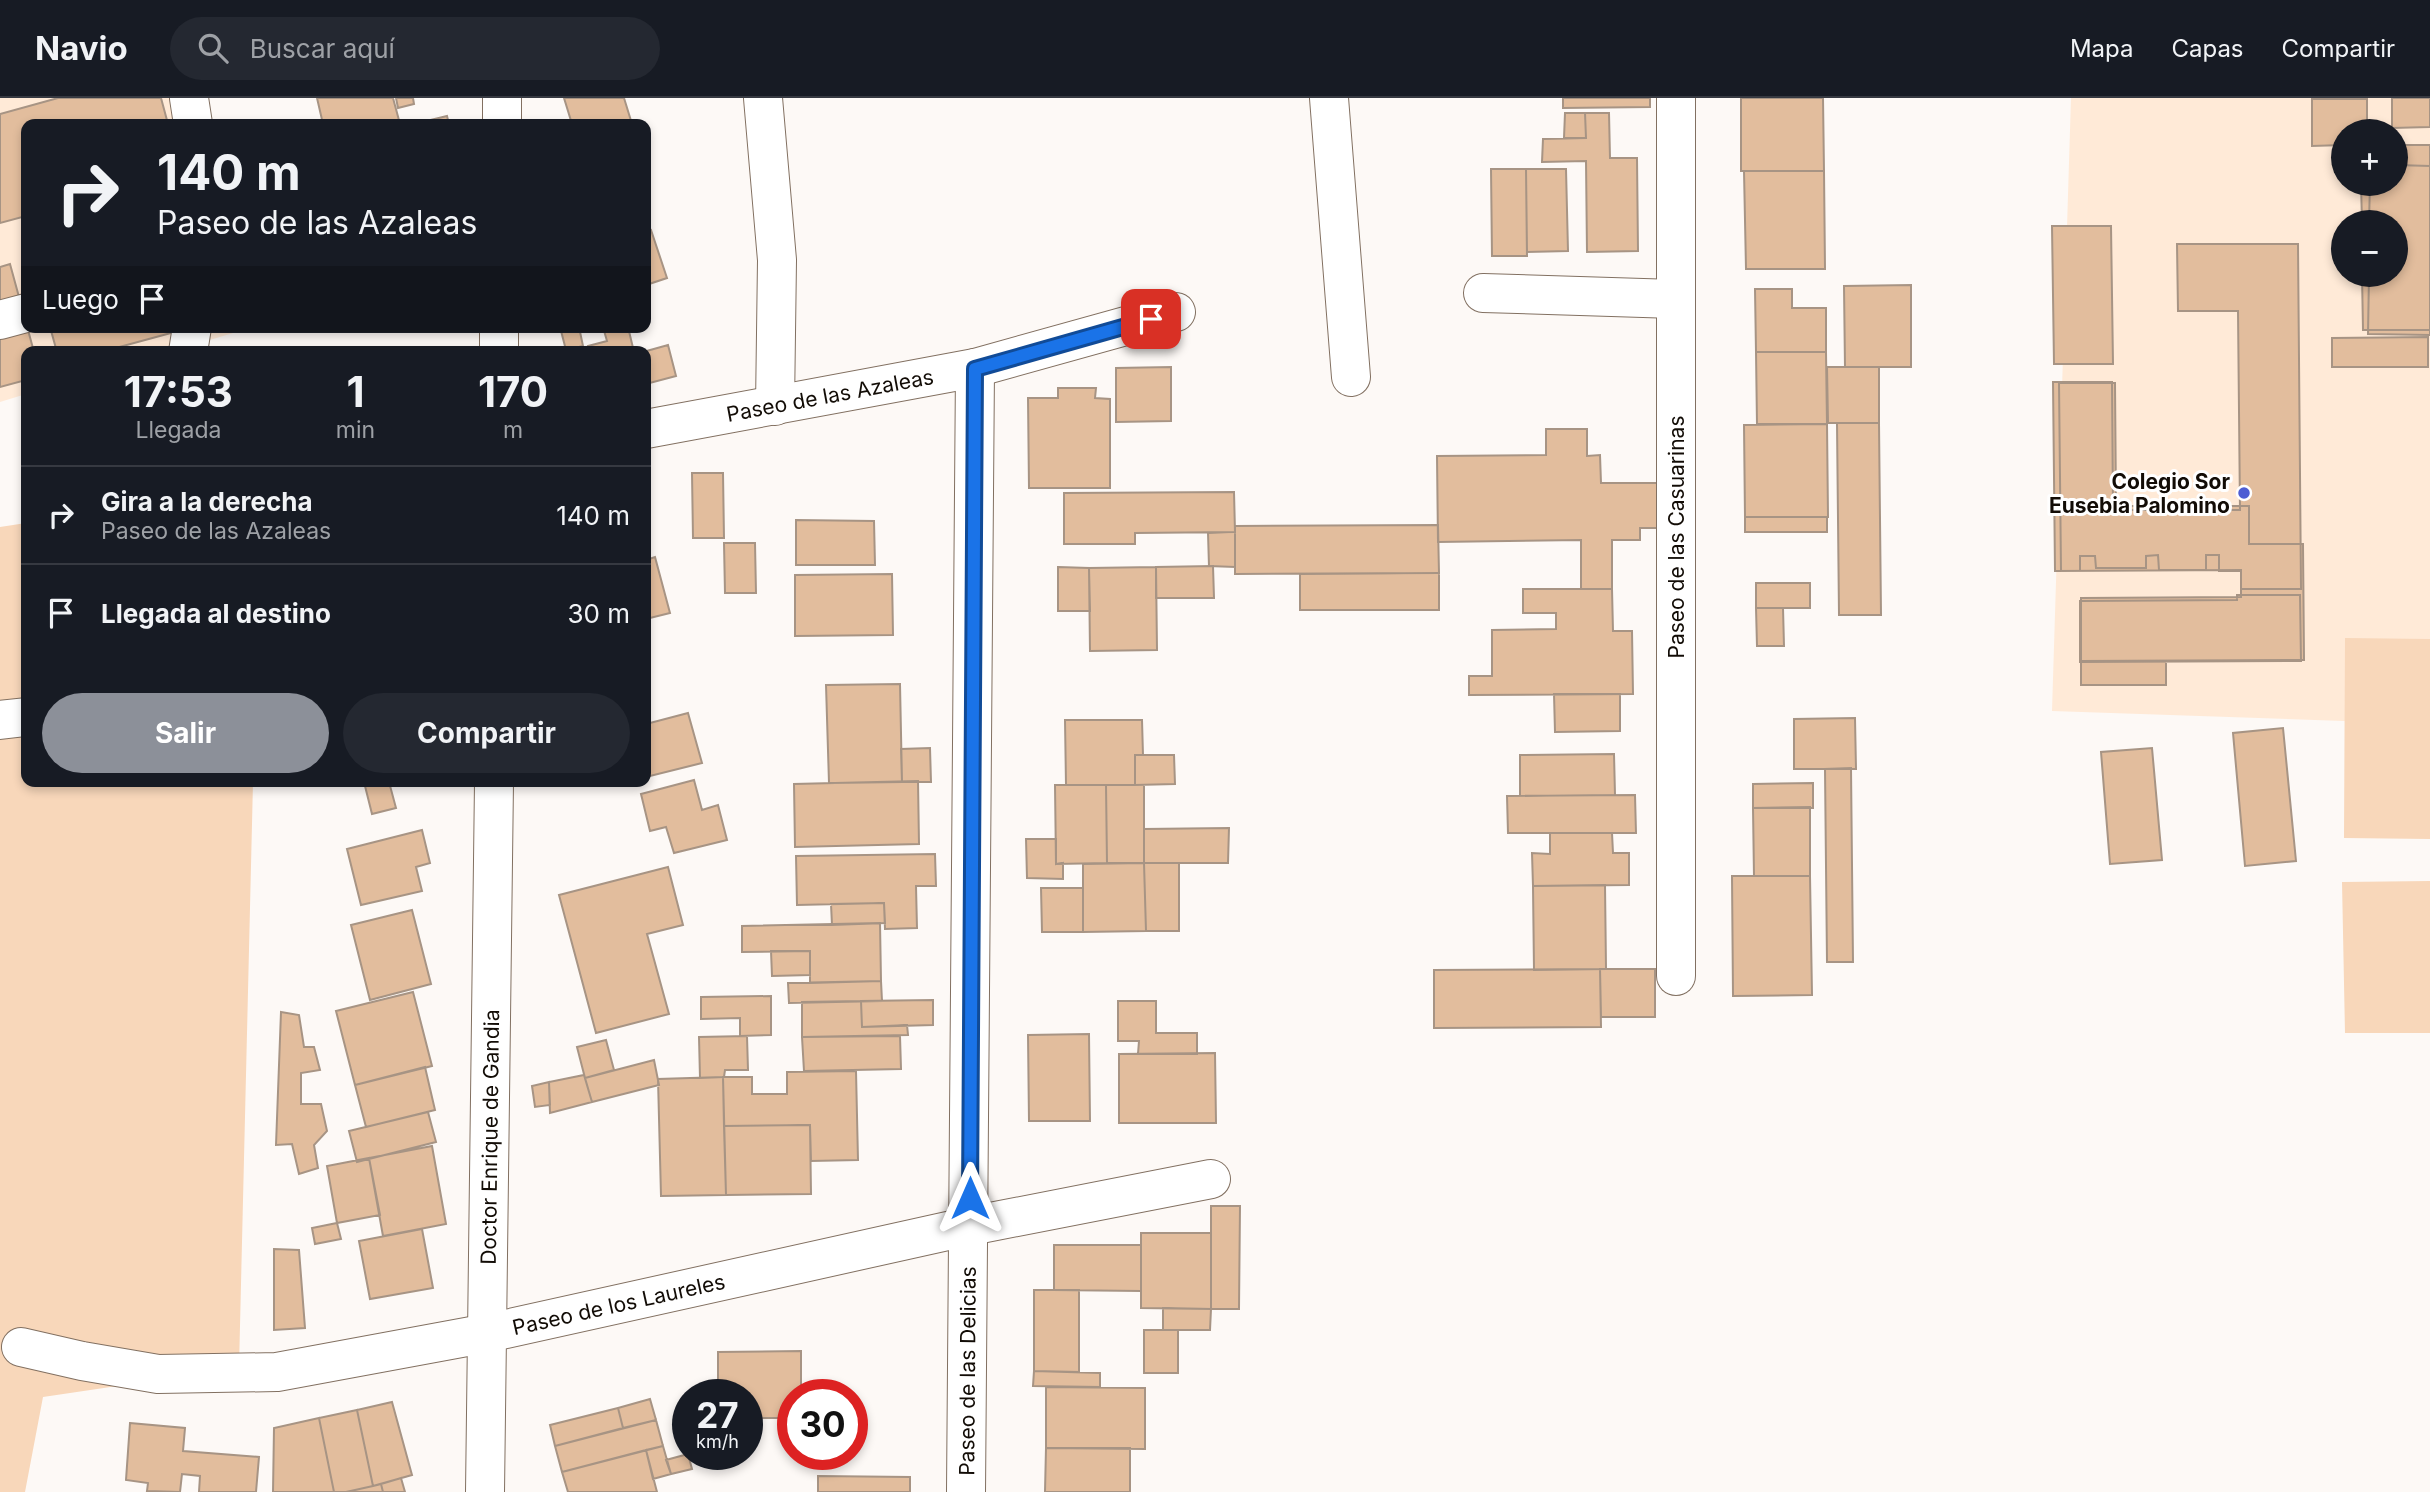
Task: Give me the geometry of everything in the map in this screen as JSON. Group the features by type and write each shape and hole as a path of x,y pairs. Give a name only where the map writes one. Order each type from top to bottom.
{"street":[{"path":"189,98 192,119"},
{"path":"502,98 502,119"},
{"path":"763,98 777,260 775,405"},
{"path":"1329,98 1351,377"},
{"name":"Paseo de las Casuarinas","path":"1676,98 1676,976"},
{"path":"1483,293 1675,299"},
{"name":"Paseo de las Azaleas","path":"651,428 975,369 1176,312"},
{"path":"0,320 21,314"},
{"name":"Paseo de las Delicias","path":"966,1492 975,369"},
{"path":"0,720 21,718"},
{"name":"Doctor Enrique de Gandia","path":"485,1492 494,787"},
{"name":"Paseo de los Laureles","path":"21,1347 158,1374 277,1372 488,1333 970,1226 1211,1179"}],"shaded area":[{"path":"0,98 173,98 179,119 21,119 21,333 233,333 190,346 21,346 21,396 0,402"},
{"name":"Colegio Sor Eusebia Palomino","path":"2071,98 2430,98 2430,724 2052,711"},
{"path":"21,524 21,787 253,787 239,1368 43,1397 25,1492 0,1492 0,527"},
{"path":"2345,638 2430,639 2430,839 2344,838"},
{"path":"2430,881 2430,1033 2345,1033 2342,882"}],"building":[{"path":"58,98 161,98 167,119 21,119 21,217 0,223 0,114"},
{"path":"317,98 393,98 399,119 322,119"},
{"path":"396,98 413,98 414,104 398,108"},
{"path":"564,98 624,98 630,119 570,119"},
{"path":"1563,98 1650,98 1650,107 1563,108"},
{"path":"1741,98 1823,98 1824,171 1741,171"},
{"path":"2392,98 2430,98 2430,127 2408,128 2408,119 2392,119"},
{"path":"2312,99 2367,99 2367,119 2331,119 2331,145 2312,146"},
{"path":"1565,113 1585,113 1586,138 1564,138"},
{"path":"1585,113 1609,113 1610,158 1637,158 1638,251 1587,252 1586,161 1542,162 1543,139 1586,138"},
{"path":"2408,145 2430,145 2430,330 2363,330 2362,287 2408,287 2408,210 2362,210 2361,196 2408,196"},
{"path":"2408,165 2430,166 2430,335 2368,334 2369,287 2408,287 2408,210 2369,210 2370,196 2408,196"},
{"path":"1491,169 1526,169 1527,256 1492,256"},
{"path":"1526,169 1566,169 1568,251 1527,252"},
{"path":"1744,171 1824,171 1825,269 1746,269"},
{"path":"2052,226 2111,226 2113,364 2054,364"},
{"path":"651,230 667,278 651,283"},
{"path":"2177,244 2298,244 2301,589 2241,589 2241,570 2055,571 2053,382 2112,382 2113,510 2240,510 2238,311 2178,311"},
{"path":"10,264 21,304 21,333 29,333 32,346 21,346 21,381 0,387 0,267"},
{"path":"1911,285 1911,367 1845,367 1844,286"},
{"path":"1755,289 1792,289 1792,308 1826,308 1826,352 1756,352"},
{"path":"52,333 171,333 123,346 55,346"},
{"path":"562,333 580,333 583,346 565,346"},
{"path":"605,333 629,333 633,346 588,346 607,341"},
{"path":"2428,337 2428,367 2332,367 2332,338"},
{"path":"668,345 676,376 651,383 651,350"},
{"path":"1756,352 1826,352 1827,424 1757,424"},
{"path":"1171,367 1171,421 1116,422 1116,368"},
{"path":"1827,367 1879,367 1879,423 1828,423"},
{"path":"2059,383 2115,383 2116,506 2249,506 2249,544 2303,544 2304,660 2081,661 2081,598 2241,597 2241,571 2219,571 2219,555 2206,555 2206,570 2159,570 2158,555 2146,556 2146,568 2096,568 2095,556 2080,556 2080,571 2061,571"},
{"path":"1058,388 1096,388 1095,398 1110,399 1110,488 1029,488 1028,398 1058,398"},
{"path":"1837,423 1879,423 1881,615 1839,615"},
{"path":"1827,424 1828,517 1745,517 1744,425"},
{"path":"1546,429 1587,429 1587,456 1600,455 1601,483 1668,483 1669,528 1640,528 1640,540 1612,540 1612,589 1581,589 1581,540 1438,542 1437,456 1546,455"},
{"path":"692,473 723,473 724,538 693,538"},
{"path":"1234,492 1235,532 1135,533 1135,544 1064,544 1064,493"},
{"path":"1745,517 1827,517 1827,532 1745,532"},
{"path":"796,520 874,521 875,565 796,565"},
{"path":"1438,525 1439,573 1235,574 1235,526"},
{"path":"1235,532 1235,567 1209,566 1208,533"},
{"path":"724,543 755,543 756,593 725,593"},
{"path":"655,557 670,613 651,618 651,558"},
{"path":"1213,566 1214,598 1156,598 1156,567"},
{"path":"1058,567 1089,568 1090,611 1058,611"},
{"path":"1156,567 1157,650 1090,651 1089,568"},
{"path":"1439,573 1439,610 1300,610 1300,574"},
{"path":"892,574 893,635 795,636 795,575"},
{"path":"1756,583 1810,583 1810,608 1756,608"},
{"path":"1523,589 1612,589 1613,631 1632,631 1633,694 1469,695 1469,676 1492,676 1492,630 1556,629 1556,613 1523,613"},
{"path":"2237,595 2300,595 2301,661 2080,662 2080,601 2237,600"},
{"path":"1756,608 1783,608 1784,646 1757,646"},
{"path":"2081,661 2166,661 2166,685 2081,685"},
{"path":"900,684 902,782 829,783 826,685"},
{"path":"1554,694 1620,694 1620,731 1555,732"},
{"path":"688,713 702,763 651,776 651,723"},
{"path":"1855,718 1856,769 1794,769 1794,719"},
{"path":"1065,720 1142,720 1143,755 1135,755 1135,785 1066,785"},
{"path":"2283,728 2296,861 2245,866 2233,733"},
{"path":"930,748 931,782 902,782 901,749"},
{"path":"2152,748 2162,860 2110,864 2101,752"},
{"path":"1614,754 1615,795 1520,796 1520,755"},
{"path":"1135,755 1174,755 1175,784 1135,785"},
{"path":"1851,768 1853,962 1827,962 1825,769"},
{"path":"694,780 702,810 718,805 727,840 674,853 666,827 650,831 641,794"},
{"path":"918,781 919,844 795,847 794,784"},
{"path":"1813,783 1813,808 1753,808 1753,784"},
{"path":"1055,785 1106,785 1107,863 1056,864"},
{"path":"1106,785 1144,785 1144,863 1107,863"},
{"path":"365,787 390,787 396,808 372,814"},
{"path":"1635,795 1636,833 1508,833 1507,796"},
{"path":"1810,807 1810,876 1754,876 1753,808"},
{"path":"1229,828 1228,863 1144,863 1144,829"},
{"path":"422,830 430,863 416,867 422,891 361,905 347,849"},
{"path":"1550,833 1612,833 1613,853 1629,853 1629,885 1533,886 1532,853 1550,854"},
{"path":"1026,839 1056,839 1056,864 1063,863 1063,879 1027,878"},
{"path":"935,854 936,886 916,886 917,928 885,929 884,903 797,905 796,856"},
{"path":"1144,863 1179,863 1179,931 1146,931"},
{"path":"1144,863 1146,931 1083,932 1083,864"},
{"path":"668,867 683,925 647,934 669,1014 596,1033 559,895"},
{"path":"1732,876 1810,876 1812,995 1733,996"},
{"path":"1605,885 1606,969 1534,970 1533,886"},
{"path":"1041,888 1083,888 1083,932 1042,932"},
{"path":"884,903 885,923 832,925 831,904"},
{"path":"412,910 431,984 370,1000 351,925"},
{"path":"880,923 881,981 810,983 810,951 742,952 742,926"},
{"path":"771,951 810,951 810,975 772,976"},
{"path":"1600,969 1655,969 1655,1017 1601,1017"},
{"path":"1600,969 1601,1027 1434,1028 1434,970"},
{"path":"881,981 882,1001 789,1003 788,983"},
{"path":"413,992 432,1066 355,1085 336,1011"},
{"path":"771,996 771,1035 740,1036 740,1018 701,1019 701,997"},
{"path":"933,1000 933,1025 862,1027 861,1001"},
{"path":"861,1001 862,1027 907,1025 908,1035 802,1037 802,1002"},
{"path":"1118,1001 1156,1001 1156,1033 1197,1033 1197,1054 1138,1054 1139,1041 1118,1041"},
{"path":"281,1012 299,1015 304,1047 314,1047 320,1070 301,1073 301,1104 321,1104 327,1131 314,1145 318,1168 299,1174 292,1144 276,1145"},
{"path":"1089,1034 1090,1121 1029,1121 1028,1035"},
{"path":"747,1036 748,1070 725,1070 724,1077 700,1078 699,1037"},
{"path":"900,1036 901,1069 804,1071 802,1037"},
{"path":"606,1040 614,1070 585,1078 577,1047"},
{"path":"1215,1053 1216,1123 1119,1123 1119,1054"},
{"path":"654,1060 659,1085 592,1102 585,1078"},
{"path":"425,1067 435,1110 366,1127 355,1085"},
{"path":"856,1071 858,1160 811,1161 810,1125 724,1126 723,1077 752,1077 752,1094 787,1094 787,1072"},
{"path":"584,1075 592,1102 550,1113 549,1082"},
{"path":"723,1077 726,1195 661,1196 658,1079"},
{"path":"549,1082 550,1105 535,1107 532,1086"},
{"path":"428,1112 436,1142 357,1162 349,1131"},
{"path":"810,1125 811,1194 726,1195 724,1126"},
{"path":"432,1146 446,1224 383,1236 369,1158"},
{"path":"369,1158 380,1215 337,1223 327,1166"},
{"path":"1211,1206 1240,1206 1239,1309 1211,1309"},
{"path":"337,1223 341,1239 315,1244 312,1228"},
{"path":"422,1229 433,1288 370,1299 359,1241"},
{"path":"1141,1233 1211,1233 1211,1309 1141,1308"},
{"path":"1054,1245 1141,1245 1141,1291 1054,1290"},
{"path":"274,1249 299,1250 305,1328 274,1330"},
{"path":"1034,1290 1079,1290 1079,1372 1034,1371"},
{"path":"1163,1308 1211,1309 1210,1330 1163,1330"},
{"path":"1144,1330 1178,1330 1178,1373 1144,1373"},
{"path":"801,1351 801,1379 777,1379 777,1418 763,1418 763,1379 718,1379 718,1352"},
{"path":"1034,1371 1100,1373 1100,1387 1033,1386"},
{"path":"1046,1387 1145,1388 1145,1449 1046,1448"},
{"path":"650,1399 656,1420 623,1428 618,1408"},
{"path":"392,1402 412,1475 373,1486 357,1410"},
{"path":"618,1408 623,1428 555,1446 550,1425"},
{"path":"357,1410 373,1486 334,1492 319,1418"},
{"path":"319,1418 334,1492 273,1492 274,1428"},
{"path":"656,1420 663,1446 562,1472 555,1446"},
{"path":"130,1423 185,1428 183,1451 259,1457 256,1492 199,1492 200,1476 182,1474 180,1492 147,1491 148,1483 126,1480"},
{"path":"663,1446 671,1474 653,1479 646,1450"},
{"path":"1046,1448 1130,1448 1130,1492 1045,1492"},
{"path":"646,1450 657,1492 568,1492 562,1472"},
{"path":"672,1458 672,1470 688,1470 671,1474 666,1460"},
{"path":"818,1476 910,1477 910,1492 818,1492"},
{"path":"401,1478 405,1492 383,1492 381,1484"},
{"path":"381,1484 383,1492 346,1492 373,1486"}],"place":[{"name":"Colegio Sor Eusebia Palomino","path":"2244,493"}],"route":[{"path":"970,1198 975,369 1151,319"}]}
